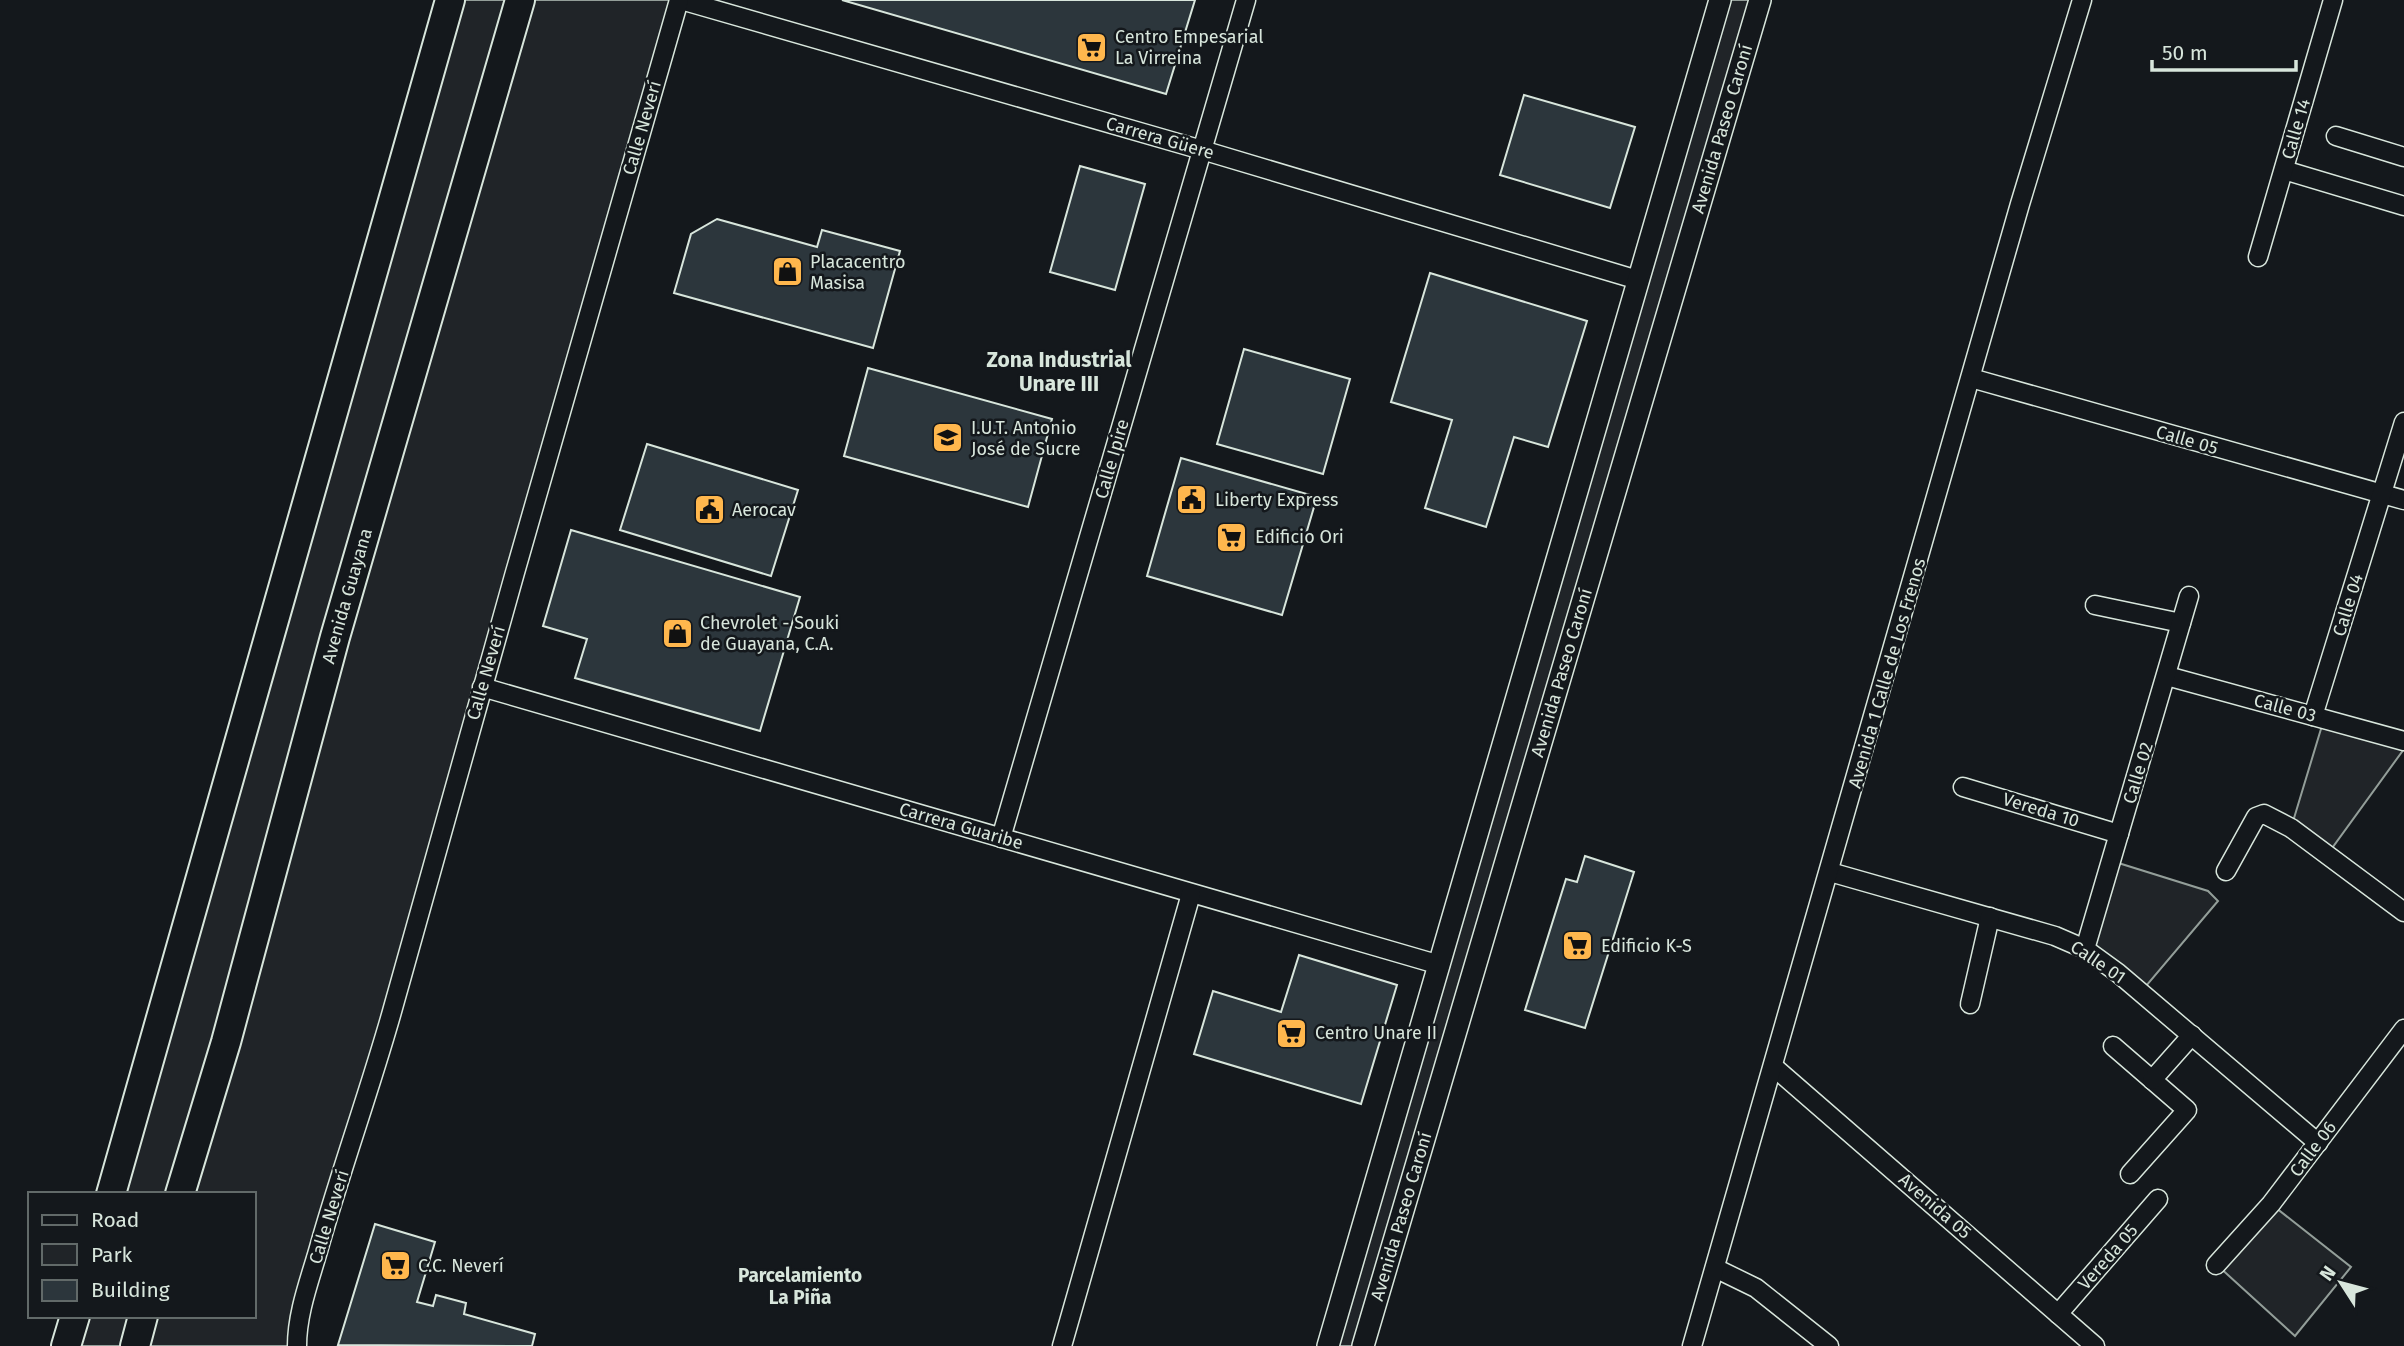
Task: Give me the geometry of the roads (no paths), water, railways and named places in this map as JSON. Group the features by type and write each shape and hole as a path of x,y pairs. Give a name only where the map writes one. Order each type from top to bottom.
{"main road":[{"path":"111,1192 450,0"},
{"name":"Avenida Guayana","path":"181,1192 226,1042 335,637 520,0"},
{"path":"66,1346 74,1318"},
{"path":"135,1346 142,1318"}],"street":[{"name":"Carrera Güere","path":"680,0 1202,150 1638,280"},
{"name":"Calle Neverí","path":"297,1346 301,1310 377,1065 482,687 680,0"},
{"name":"Calle Ipire","path":"1001,838 1246,0"},
{"name":"Avenida Paseo Caroní","path":"1328,1346 1720,0"},
{"name":"Avenida Paseo Caroní","path":"1363,1346 1760,0"},
{"name":"Avenida 1 Calle de Los Frenos","path":"1692,1346 2020,204 2082,0"},
{"name":"Calle 14","path":"2258,257 2333,0"},
{"path":"2336,136 2404,157"},
{"path":"2284,170 2404,206"},
{"name":"Calle 05","path":"1971,378 2404,500"},
{"name":"Calle 04","path":"2313,716 2404,422"},
{"name":"Calle 02","path":"2085,949 2189,596"},
{"path":"2095,605 2181,623"},
{"name":"Calle 03","path":"2167,676 2404,741"},
{"name":"Carrera Guaribe","path":"482,687 1440,965"},
{"name":"Vereda 10","path":"1963,787 2119,834"},
{"path":"2226,872 2256,817 2264,814 2291,828 2404,912"},
{"name":"Calle 01","path":"1830,872 2055,936 2085,949 2118,973 2318,1143"},
{"path":"1062,1346 1191,894"},
{"path":"1970,1004 1990,917"},
{"name":"Calle 06","path":"2217,1265 2271,1204 2404,1029"},
{"path":"2152,1080 2192,1035"},
{"path":"2113,1046 2187,1110 2130,1174"},
{"name":"Avenida 05","path":"1774,1067 2095,1346"},
{"name":"Vereda 05","path":"2058,1314 2158,1199"},
{"path":"1715,1268 1756,1288 1829,1346"}],"place":[{"name":"Centro Empesarial La Virreina","path":"1092,47"},
{"name":"Placacentro Masisa","path":"787,272"},
{"name":"I.U.T. Antonio José de Sucre","path":"948,438"},
{"name":"Liberty Express","path":"1192,500"},
{"name":"Aerocav","path":"709,510"},
{"name":"Edificio Ori","path":"1232,537"},
{"name":"Chevrolet - Souki de Guayana, C.A.","path":"677,633"},
{"name":"Edificio K-S","path":"1578,946"},
{"name":"Centro Unare II","path":"1292,1033"},
{"name":"C.C. Neverí","path":"395,1266"}],"district":[{"name":"Zona Industrial Unare III","path":"1059,372"},
{"name":"Parcelamiento La Piña","path":"800,1286"}]}
